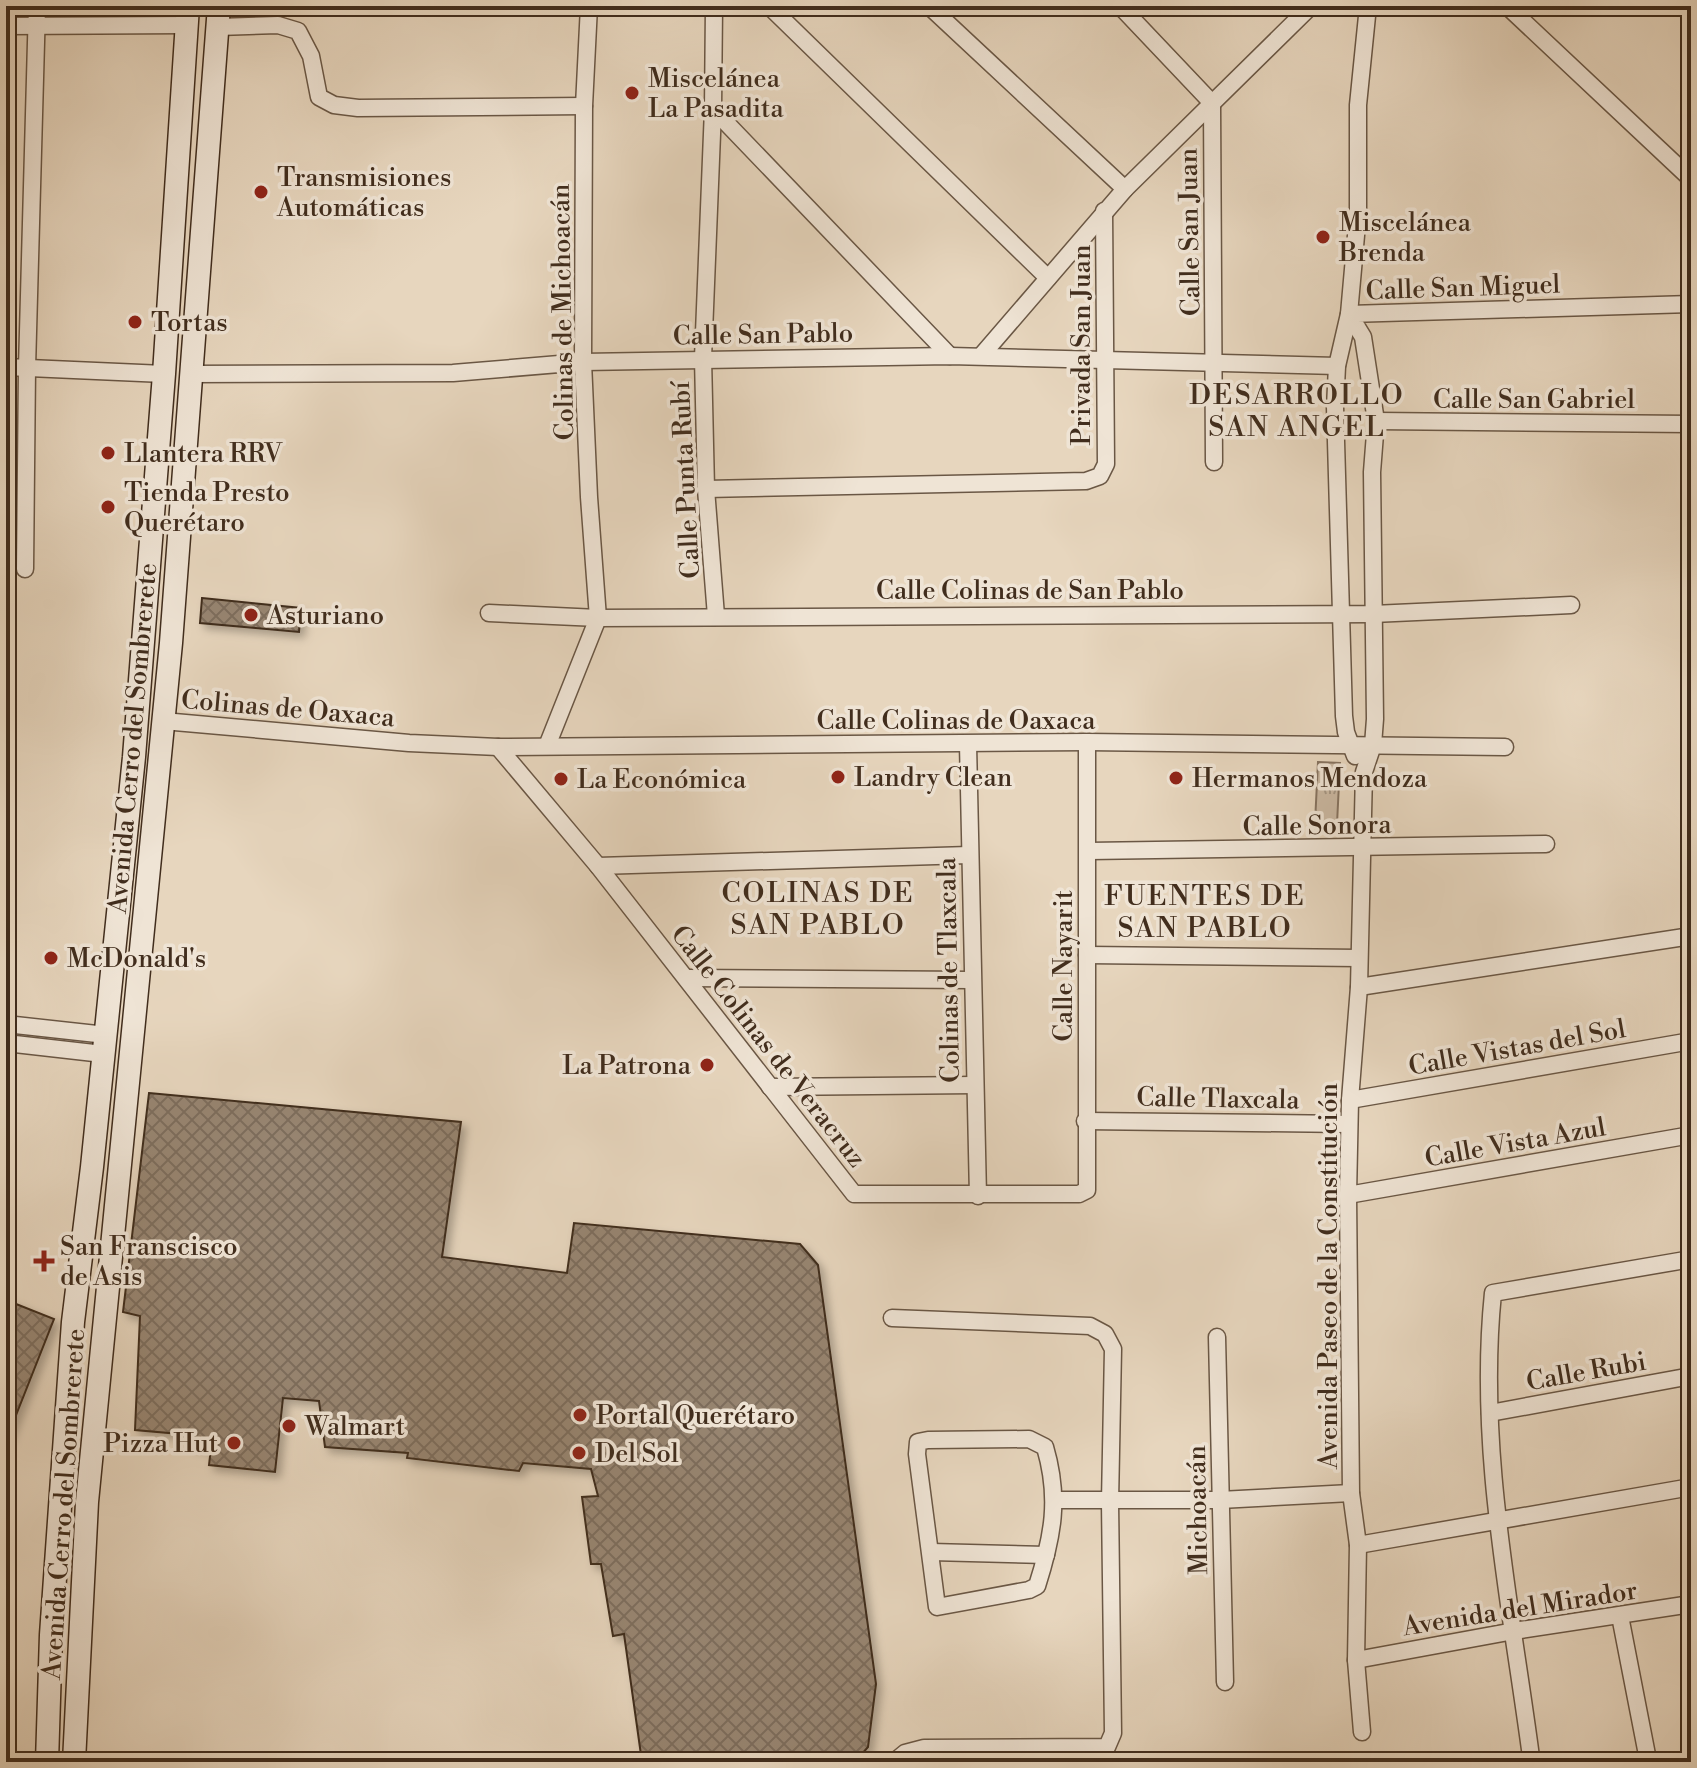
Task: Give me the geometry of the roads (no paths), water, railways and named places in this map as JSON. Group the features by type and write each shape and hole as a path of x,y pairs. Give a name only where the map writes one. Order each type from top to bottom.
{"main road":[{"name":"Avenida Cerro del Sombrerete","path":"47,1762 51,1635 73,1322 134,757 188,16"},
{"name":"Avenida Cerro del Sombrerete","path":"74,1762 87,1502 163,721 218,17"}],"street":[{"path":"25,569 37,6"},
{"name":"Colinas de Michoacán","path":"589,6 584,106 583,362 598,618"},
{"name":"Calle Punta Rubí","path":"714,6 703,358 706,489 716,616"},
{"path":"769,6 1048,278"},
{"path":"929,6 1125,189"},
{"path":"1120,6 1212,103"},
{"name":"Avenida Paseo de la Constitución","path":"1364,772 1351,747 1344,716 1335,407 1337,366 1349,314 1358,213 1358,105 1368,6"},
{"path":"1507,6 1691,179"},
{"path":"981,356 1104,211 1300,10"},
{"path":"6,26 38,27 188,16"},
{"path":"218,17 278,25 298,31 311,56 319,97 334,105 358,108 584,106"},
{"name":"Calle San Juan","path":"1212,103 1215,361"},
{"path":"713,109 950,356"},
{"name":"Privada San Juan","path":"706,489 1086,481 1100,476 1106,464 1104,211"},
{"name":"Calle San Miguel","path":"1373,614 1372,472 1376,421 1363,337 1349,314 1691,304"},
{"name":"Calle San Pablo","path":"190,374 453,373 583,362 950,356 1337,366"},
{"path":"1214,462 1215,361"},
{"path":"6,367 164,374"},
{"name":"Calle San Gabriel","path":"1376,421 1691,424"},
{"name":"Calle Colinas de San Pablo","path":"489,613 598,618 1373,614 1571,605"},
{"name":"Avenida Paseo de la Constitución","path":"1362,1732 1356,1660 1358,1545 1351,1493 1348,1195 1350,1100 1359,987 1364,772 1373,745 1373,614"},
{"path":"547,746 598,618"},
{"name":"Colinas de Oaxaca","path":"163,721 409,743"},
{"name":"Calle Colinas de Oaxaca","path":"409,743 498,747 1087,742 1505,747"},
{"name":"Calle Nayarit","path":"1087,742 1087,1190"},
{"name":"Colinas de Tlaxcala","path":"968,744 978,1196"},
{"name":"Calle Colinas de Veracruz","path":"498,747 598,866 854,1194 978,1196 1079,1194 1087,1190"},
{"name":"Calle Sonora","path":"1089,851 1546,844"},
{"path":"598,866 969,855"},
{"path":"1359,987 1691,936"},
{"path":"1087,955 1359,958"},
{"path":"686,978 972,980"},
{"path":"6,1024 105,1045"},
{"name":"Calle Vistas del Sol","path":"1350,1100 1691,1041"},
{"path":"6,1043 105,1045"},
{"path":"770,1087 975,1085"},
{"name":"Calle Tlaxcala","path":"1085,1121 1349,1124"},
{"name":"Calle Vista Azul","path":"1348,1195 1691,1135"},
{"path":"1531,1757 1498,1522 1490,1413 1493,1293 1691,1259"},
{"path":"892,1318 1090,1326 1105,1334 1113,1349 1110,1502 1113,1733 1107,1747 924,1748 905,1753 894,1762"},
{"name":"Michoacán","path":"1217,1337 1225,1682"},
{"name":"Calle Rubi","path":"1490,1413 1691,1376"},
{"path":"1029,1439 1045,1447 1055,1500 1046,1555 1037,1586 937,1607 931,1552 917,1454 918,1442 1029,1439"},
{"path":"1358,1545 1691,1487"},
{"path":"1055,1500 1220,1500 1351,1493"},
{"path":"931,1552 1046,1555"},
{"name":"Avenida del Mirador","path":"1356,1660 1514,1631 1691,1604"},
{"path":"1620,1616 1648,1760"}],"place":[{"name":"Miscelánea La Pasadita","path":"632,93"},
{"name":"Transmisiones Automáticas","path":"261,192"},
{"name":"Miscelánea Brenda","path":"1323,237"},
{"name":"Tortas","path":"135,322"},
{"name":"Llantera RRV","path":"108,453"},
{"name":"Tienda Presto Querétaro","path":"108,507"},
{"name":"Asturiano","path":"251,615"},
{"name":"Landry Clean","path":"838,777"},
{"name":"Hermanos Mendoza","path":"1176,778"},
{"name":"La Económica","path":"561,779"},
{"name":"McDonald's","path":"51,958"},
{"name":"La Patrona","path":"707,1065"},
{"name":"San Franscisco de Asis","path":"44,1261"},
{"name":"Portal Querétaro","path":"580,1415"},
{"name":"Walmart","path":"289,1426"},
{"name":"Pizza Hut","path":"234,1443"},
{"name":"Del Sol","path":"579,1453"}],"district":[{"name":"DESARROLLO SAN ANGEL","path":"1297,410"},
{"name":"COLINAS DE SAN PABLO","path":"818,908"},
{"name":"FUENTES DE SAN PABLO","path":"1205,911"}]}
